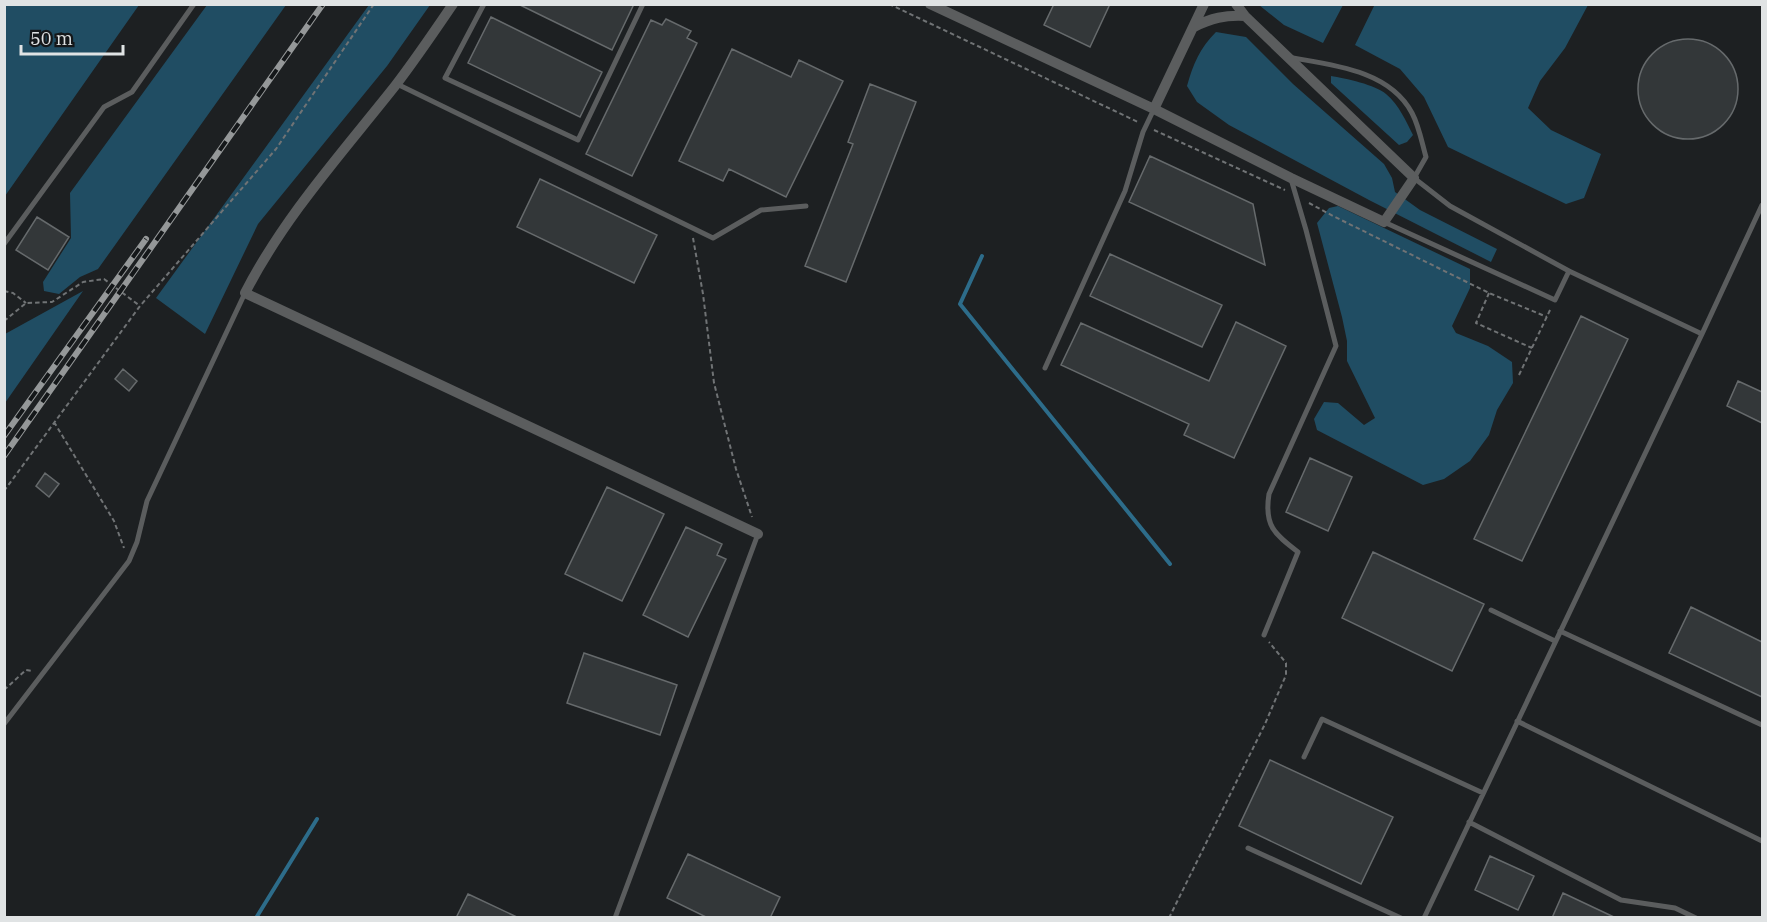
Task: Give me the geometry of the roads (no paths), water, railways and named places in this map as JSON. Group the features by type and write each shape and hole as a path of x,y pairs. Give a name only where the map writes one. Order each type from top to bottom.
{"street":[{"path":"453,4 397,84 282,230 245,293 758,534"},
{"path":"930,4 1384,222 1414,178 1245,16 1236,4"},
{"path":"1154,110 1204,4"},
{"path":"1194,27 1209,19 1227,15 1245,16"}],"lane":[{"path":"4,244 104,107 132,92 194,4"},
{"path":"484,4 445,78 578,140 643,4"},
{"path":"1288,57 1340,67 1391,87 1412,112 1426,157 1414,178 1450,206 1569,271 1702,334"},
{"path":"397,84 713,238 761,210 806,206"},
{"path":"1045,368 1125,191 1146,126 1154,110"},
{"path":"1264,635 1298,552 1275,533 1269,522 1267,508 1269,494 1336,346 1290,178"},
{"path":"1424,918 1762,209"},
{"path":"1384,222 1555,300 1569,271"},
{"path":"4,724 129,561 137,542 147,501 245,293"},
{"path":"615,918 758,534"},
{"path":"1491,610 1555,641"},
{"path":"1560,631 1762,725"},
{"path":"1304,757 1322,719 1483,793"},
{"path":"1517,722 1762,841"},
{"path":"1469,822 1621,900 1675,908 1696,918"},
{"path":"1248,848 1401,918"}],"waterway":[{"path":"982,256 960,304 1170,564"},
{"path":"256,918 317,819"}],"railway":[{"path":"4,456 323,4"},
{"path":"4,436 146,239"}]}
